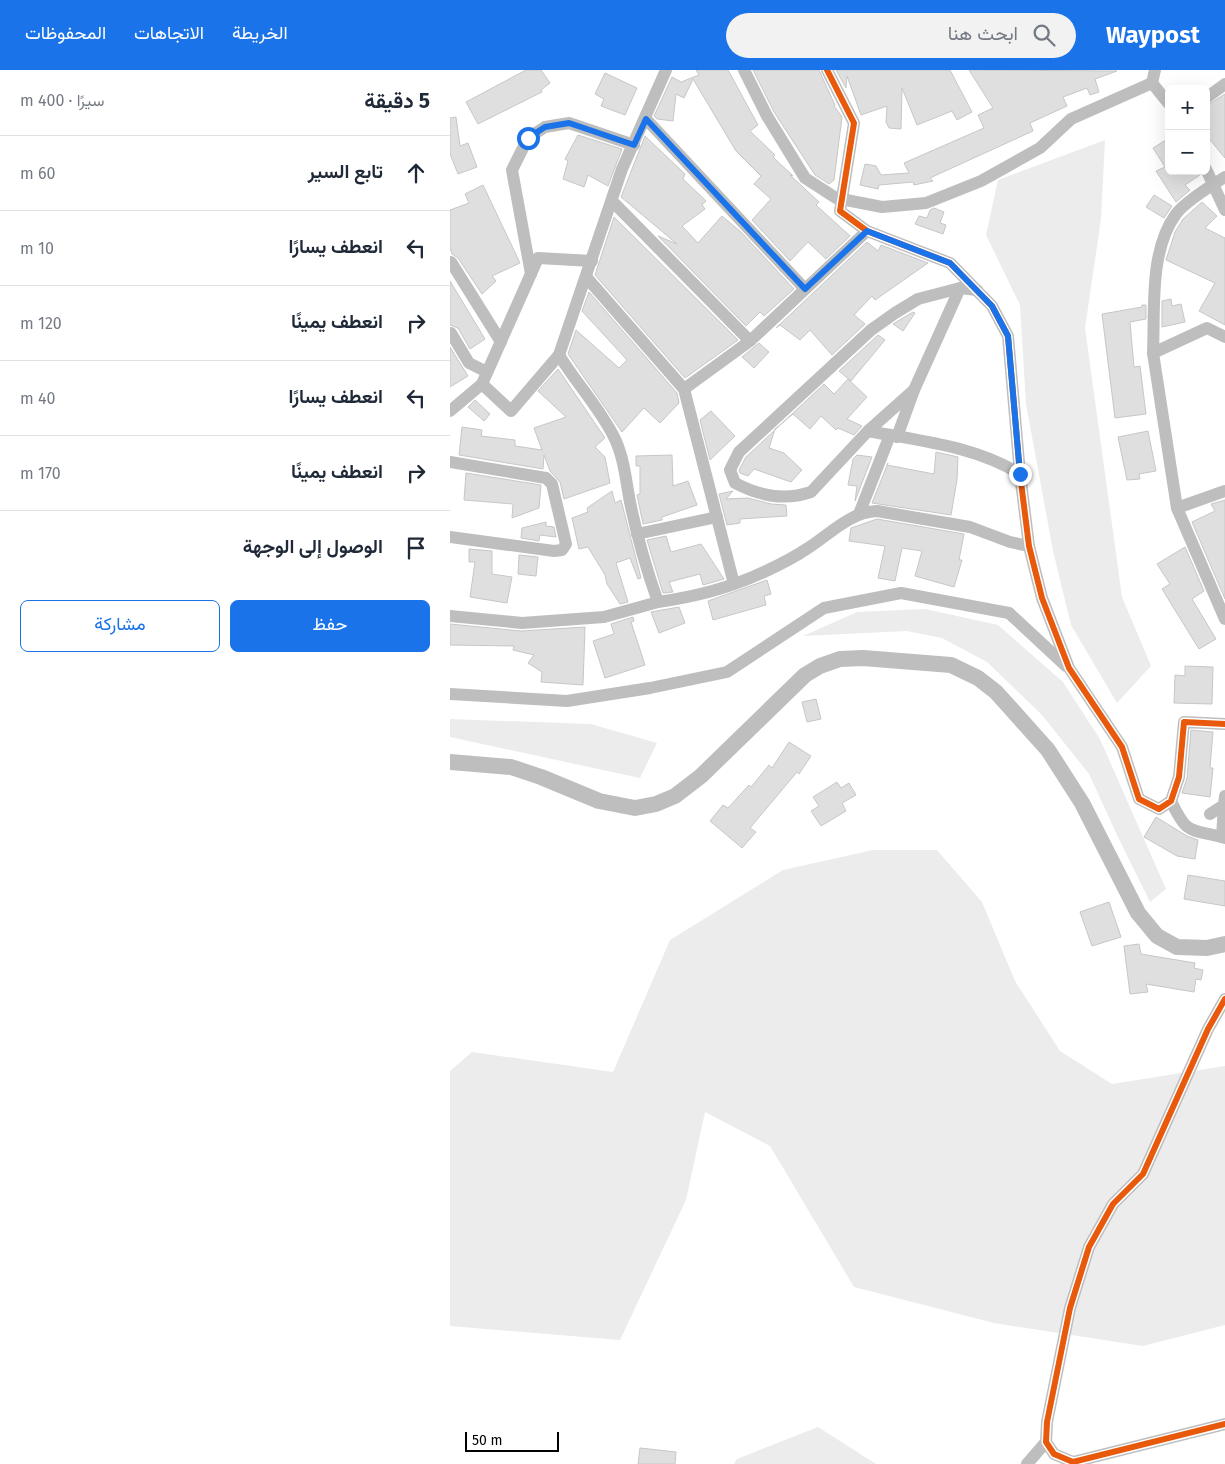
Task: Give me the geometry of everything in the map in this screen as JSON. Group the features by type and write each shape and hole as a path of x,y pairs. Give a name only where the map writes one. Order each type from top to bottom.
{"main road":[{"path":"450,762 511,767 599,801 635,808 656,804 675,796 701,776 805,675 820,666 840,659 862,658 952,665 978,678 996,692 1048,750 1082,803 1138,913 1157,936 1177,947 1207,948 1225,944"}],"street":[{"path":"451,333 469,363 485,378 511,411 559,355 587,278 622,170 666,70"},
{"path":"744,70 767,116 805,178 836,198 882,207 926,203 981,181 1040,148 1071,119 1152,83"},
{"path":"1152,83 1155,70"},
{"path":"830,71 854,123 840,211 867,231 950,263 992,306 1008,336 1020,474 1029,546 1042,598 1068,668"},
{"path":"1152,83 1165,99"},
{"path":"1210,95 1225,84"},
{"path":"646,119 805,289"},
{"path":"531,274 512,170 528,138 545,127 569,123 634,145"},
{"path":"1225,210 1219,180 1176,214 1158,254 1153,353 1177,508 1225,619"},
{"path":"612,201 750,341"},
{"path":"684,388 750,341 867,231"},
{"path":"450,411 485,378 538,258 592,261"},
{"path":"451,262 501,342"},
{"path":"587,278 684,388 734,584"},
{"path":"914,390 868,430 811,492 799,496 772,497 735,483 730,470 738,452 871,330 918,299 960,288 977,290"},
{"path":"858,514 960,288"},
{"path":"1153,353 1207,328 1225,337"},
{"path":"559,355 575,382 593,402 615,438 625,472 637,534 658,602"},
{"path":"868,430 991,458 1020,474"},
{"path":"450,462 542,476 549,480 566,544 562,550 554,551 450,537"},
{"path":"1177,508 1225,490"},
{"path":"450,616 522,623 604,617 658,602 695,597 764,572 806,550 858,514 877,511 970,526 1010,542 1029,546"},
{"path":"637,534 717,517"},
{"path":"450,694 567,701 650,688 727,672 824,608 902,593 1010,613 1068,668 1122,747 1139,799 1159,809 1171,801 1179,777 1184,722 1225,724"},
{"path":"1171,801 1182,825 1195,831 1223,838 1224,800"},
{"path":"1210,814 1224,800"},
{"path":"1225,999 1208,1030 1143,1174 1113,1204 1089,1247 1070,1308 1047,1422 1046,1442 1054,1454 1072,1462 1225,1424"},
{"path":"1027,1464 1046,1442"}],"shaded area":[{"path":"1105,140 1101,219 1085,328 1122,597 1151,666 1117,703 1071,625 1053,551 1026,404 1020,305 986,235 998,180"},
{"path":"925,609 998,625 1063,682 1100,739 1166,889 1150,902 1089,774 1042,715 987,662 942,638 907,631 803,636 857,612"},
{"path":"450,719 591,724 657,743 640,778 450,737"},
{"path":"873,850 937,850 982,902 1015,981 1060,1051 1112,1084 1225,1066 1225,1325 1143,1346 994,1323 854,1287 770,1146 705,1112 686,1200 620,1340 450,1326 450,1071 472,1052 613,1072 670,940 783,870"},
{"path":"818,1427 876,1464 734,1464 737,1459"}],"building":[{"path":"526,70 541,70 550,83 541,90 542,92 478,124 466,102"},
{"path":"696,70 728,70 758,125 750,131 793,176 790,175 819,202 816,205 850,236 826,259 808,242 790,261 752,220 771,199 754,184 761,176 736,151 693,79 684,98 676,94 673,121 657,119 654,116 672,77 681,82 699,75"},
{"path":"753,70 819,70 834,106 842,117 834,180 829,184 815,175 774,112"},
{"path":"836,70 950,70 972,112 957,120 952,111 917,125 902,88 901,129 889,128 886,122 887,106 861,115 847,76 846,88"},
{"path":"969,70 1117,71 1095,79 1099,92 1090,95 1087,88 1063,97 1067,106 1030,123 1033,131 930,178 933,181 914,185 913,182 879,185 878,189 860,185 865,164 876,166 881,175 909,173 904,163 984,128 978,115 993,108"},
{"path":"605,73 637,88 625,115 601,106 604,99 595,94"},
{"path":"1225,94 1225,158 1210,140 1210,103"},
{"path":"456,117 460,146 468,143 477,167 458,174 450,154 450,118"},
{"path":"578,135 622,149 608,186 588,175 584,187 563,179 568,161 565,159"},
{"path":"645,136 685,174 683,179 706,201 702,205 705,209 682,226 698,243 722,216 741,232 794,289 764,316 760,312 746,326 658,236 677,244 621,197"},
{"path":"1165,140 1165,167 1153,148"},
{"path":"1165,167 1165,175 1200,175 1185,185 1190,190 1176,202 1156,171"},
{"path":"483,185 520,263 492,276 496,281 482,294 458,258 452,254 450,248 450,210 469,203 465,194"},
{"path":"1154,195 1172,206 1164,218 1146,207"},
{"path":"1202,202 1217,216 1205,228 1225,238 1225,325 1199,311 1215,283 1166,260 1175,232 1183,219"},
{"path":"934,208 944,212 940,223 946,225 943,234 915,224 919,216 927,218 930,210"},
{"path":"614,217 738,340 685,378 595,275"},
{"path":"867,242 878,251 881,245 928,263 875,300 872,296 854,315 865,324 832,355 810,330 800,340 780,325 776,328"},
{"path":"450,281 485,339 470,349 458,328 450,325"},
{"path":"589,292 677,393 679,403 660,423 644,408 622,432 568,354 576,330 619,368 627,360 582,311"},
{"path":"1171,299 1172,306 1181,304 1185,322 1162,327 1162,301"},
{"path":"1142,305 1146,305 1146,319 1130,322 1134,367 1140,366 1146,414 1115,418 1102,314 1142,307"},
{"path":"913,312 915,313 903,331 893,324"},
{"path":"878,335 885,340 851,381 839,371"},
{"path":"759,343 769,352 754,368 742,357"},
{"path":"450,347 468,376 450,387"},
{"path":"558,369 605,438 595,447 605,457 610,483 564,499 560,482 550,471 544,455 543,469 459,455 462,427 482,430 481,436 515,440 515,446 542,450 534,428 566,417 538,391"},
{"path":"848,379 867,397 847,419 862,426 854,435 838,428 836,430 821,416 810,429 793,414 783,422 824,384 834,394"},
{"path":"475,400 490,414 484,421 468,407"},
{"path":"711,411 735,436 710,460 700,420"},
{"path":"775,430 769,448 784,453 802,470 791,482 754,469 748,476 740,473 739,470 746,457"},
{"path":"1148,431 1156,471 1139,474 1140,479 1127,480 1118,437"},
{"path":"936,452 958,457 957,480 951,515 872,503 887,465 934,474"},
{"path":"672,455 673,486 688,481 697,505 662,517 662,520 643,524 637,495 640,494 640,466 636,466 636,456"},
{"path":"857,455 872,457 855,501 857,486 848,485 853,459"},
{"path":"466,473 541,485 539,508 512,518 513,504 464,500"},
{"path":"612,491 615,503 621,500 641,578 638,579 630,558 616,563 628,602 620,604 607,584 605,575 588,547 579,549 572,518 588,512 587,508"},
{"path":"733,491 726,499 748,498 771,504 786,505 787,516 740,519 740,523 727,525 719,494"},
{"path":"1225,500 1225,599 1192,522 1215,511 1211,504"},
{"path":"877,519 964,534 959,560 962,560 954,587 915,576 922,551 902,548 895,581 878,578 885,546 849,541 851,528"},
{"path":"546,522 546,526 554,527 556,537 540,535 539,541 521,538 522,528"},
{"path":"666,536 671,552 701,544 724,579 703,585 700,574 669,582 673,592 663,593 647,540"},
{"path":"1185,547 1204,591 1192,599 1216,639 1199,649 1162,589 1170,584 1157,564"},
{"path":"469,549 492,551 492,574 512,577 507,603 470,597 475,562 469,562"},
{"path":"519,555 538,557 536,576 518,574"},
{"path":"767,580 771,594 764,596 766,605 713,620 708,601"},
{"path":"679,607 685,623 659,633 651,612"},
{"path":"633,617 634,621 631,622 645,665 605,678 593,641 614,634 611,624"},
{"path":"450,624 521,631 585,627 583,685 541,682 542,672 528,663 534,655 513,650 514,646 450,645"},
{"path":"1185,666 1213,667 1212,704 1174,703 1175,675 1185,676"},
{"path":"816,699 821,719 807,722 802,702"},
{"path":"1191,730 1213,732 1210,768 1213,768 1210,797 1182,793 1187,778"},
{"path":"789,742 811,756 799,774 797,772 750,828 756,832 742,848 710,821 723,805 728,808 749,785 751,787 769,765 772,768"},
{"path":"837,782 841,788 849,783 856,795 842,803 846,811 821,826 811,811 819,806 813,797"},
{"path":"1156,817 1187,836 1198,840 1195,859 1177,856 1144,837"},
{"path":"1188,875 1225,881 1225,906 1184,899"},
{"path":"1109,902 1121,937 1092,946 1080,912"},
{"path":"1139,944 1141,954 1195,963 1194,968 1203,970 1201,980 1196,979 1194,992 1146,984 1148,992 1130,994 1124,946"},
{"path":"640,1448 676,1452 675,1464 638,1464"}],"cycle path":[{"path":"827,70 854,123 840,211 867,231 950,263 992,306 1008,336 1020,474 1029,546 1042,598 1069,668 1122,747 1139,799 1159,809 1171,801 1179,777 1184,722 1225,724"},
{"path":"1225,999 1208,1029 1143,1174 1113,1204 1089,1247 1070,1308 1047,1422 1046,1442 1054,1454 1073,1462 1225,1424"}],"route":[{"path":"528,138 545,127 569,123 634,145 646,119 805,289 867,231 950,263 992,306 1008,336 1020,474"}]}
